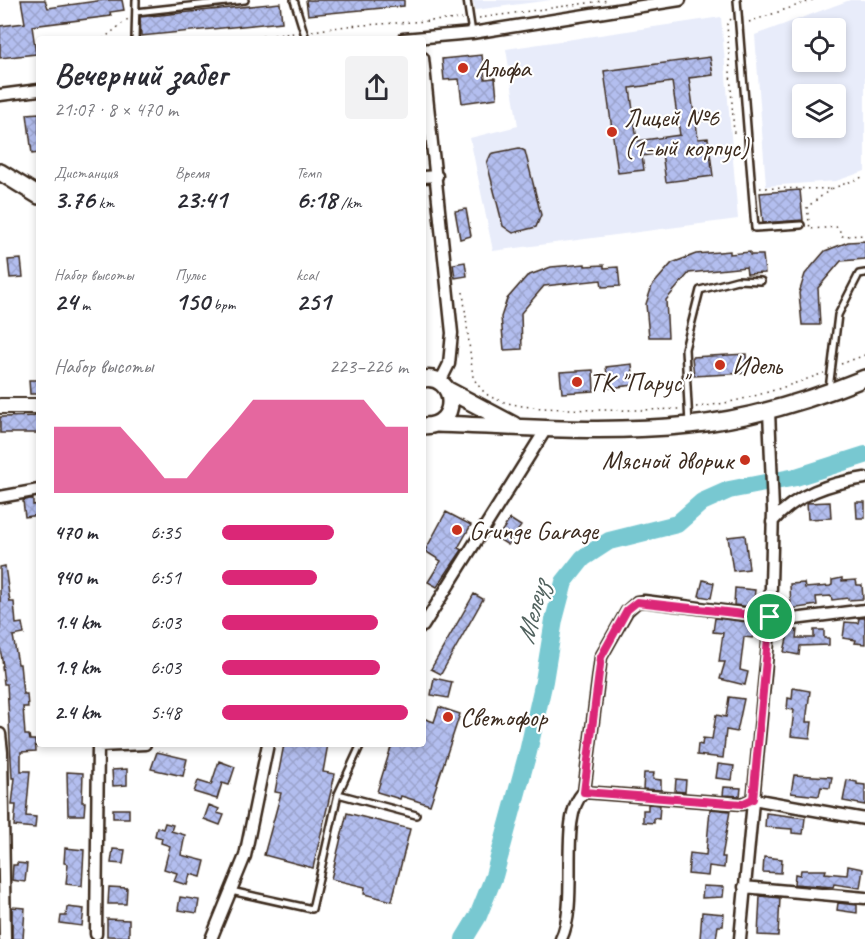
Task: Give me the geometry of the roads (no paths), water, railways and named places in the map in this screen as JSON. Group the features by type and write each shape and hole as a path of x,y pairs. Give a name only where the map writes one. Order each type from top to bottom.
{"main road":[{"path":"0,172 36,194"},
{"path":"426,378 444,386 516,427"},
{"path":"430,425 546,429 689,425 769,411 829,393 865,378"},
{"path":"430,425 447,416 451,403 444,386"}],"street":[{"path":"426,38 472,33 680,0"},
{"path":"426,83 452,333 444,386"},
{"path":"0,95 36,90"},
{"path":"426,177 437,176"},
{"path":"0,406 36,406"},
{"path":"740,939 770,620 773,510 769,411"},
{"path":"426,621 546,429"},
{"path":"772,522 792,503 819,489 865,478"},
{"path":"0,496 36,490"},
{"path":"561,939 566,928 570,893 571,829 578,798 584,792 601,657 627,610 637,602 644,602 770,620 865,610"},
{"path":"0,734 5,939"},
{"path":"96,934 98,747"},
{"path":"211,939 245,856 267,747"},
{"path":"584,792 742,804 753,799 865,819"},
{"path":"744,887 865,898"}],"lane":[{"path":"135,36 136,0"},
{"path":"136,12 245,0"},
{"path":"294,0 306,36"},
{"path":"467,0 472,33"},
{"path":"737,0 755,228 801,225"},
{"path":"829,393 838,315 859,274 865,273"},
{"path":"689,425 685,349 700,290 737,280 761,281"},
{"path":"231,891 312,909 338,794 360,747"},
{"path":"338,794 416,815"}],"waterway":[{"name":"Мелеуз","path":"464,939 478,916 494,876 528,752 544,681 554,620 564,582 583,558 609,541 677,524 702,502 729,490 796,477 865,455"}],"place":[{"name":"Альфа","path":"463,68"},
{"name":"Лицей №6 (1-ый корпус)","path":"612,132"},
{"name":"Идель","path":"720,365"},
{"name":"ТК \"Парус\"","path":"577,382"},
{"name":"Мясной дворик","path":"745,460"},
{"name":"Grunge Garage","path":"457,530"},
{"name":"Светофор","path":"448,717"}]}
